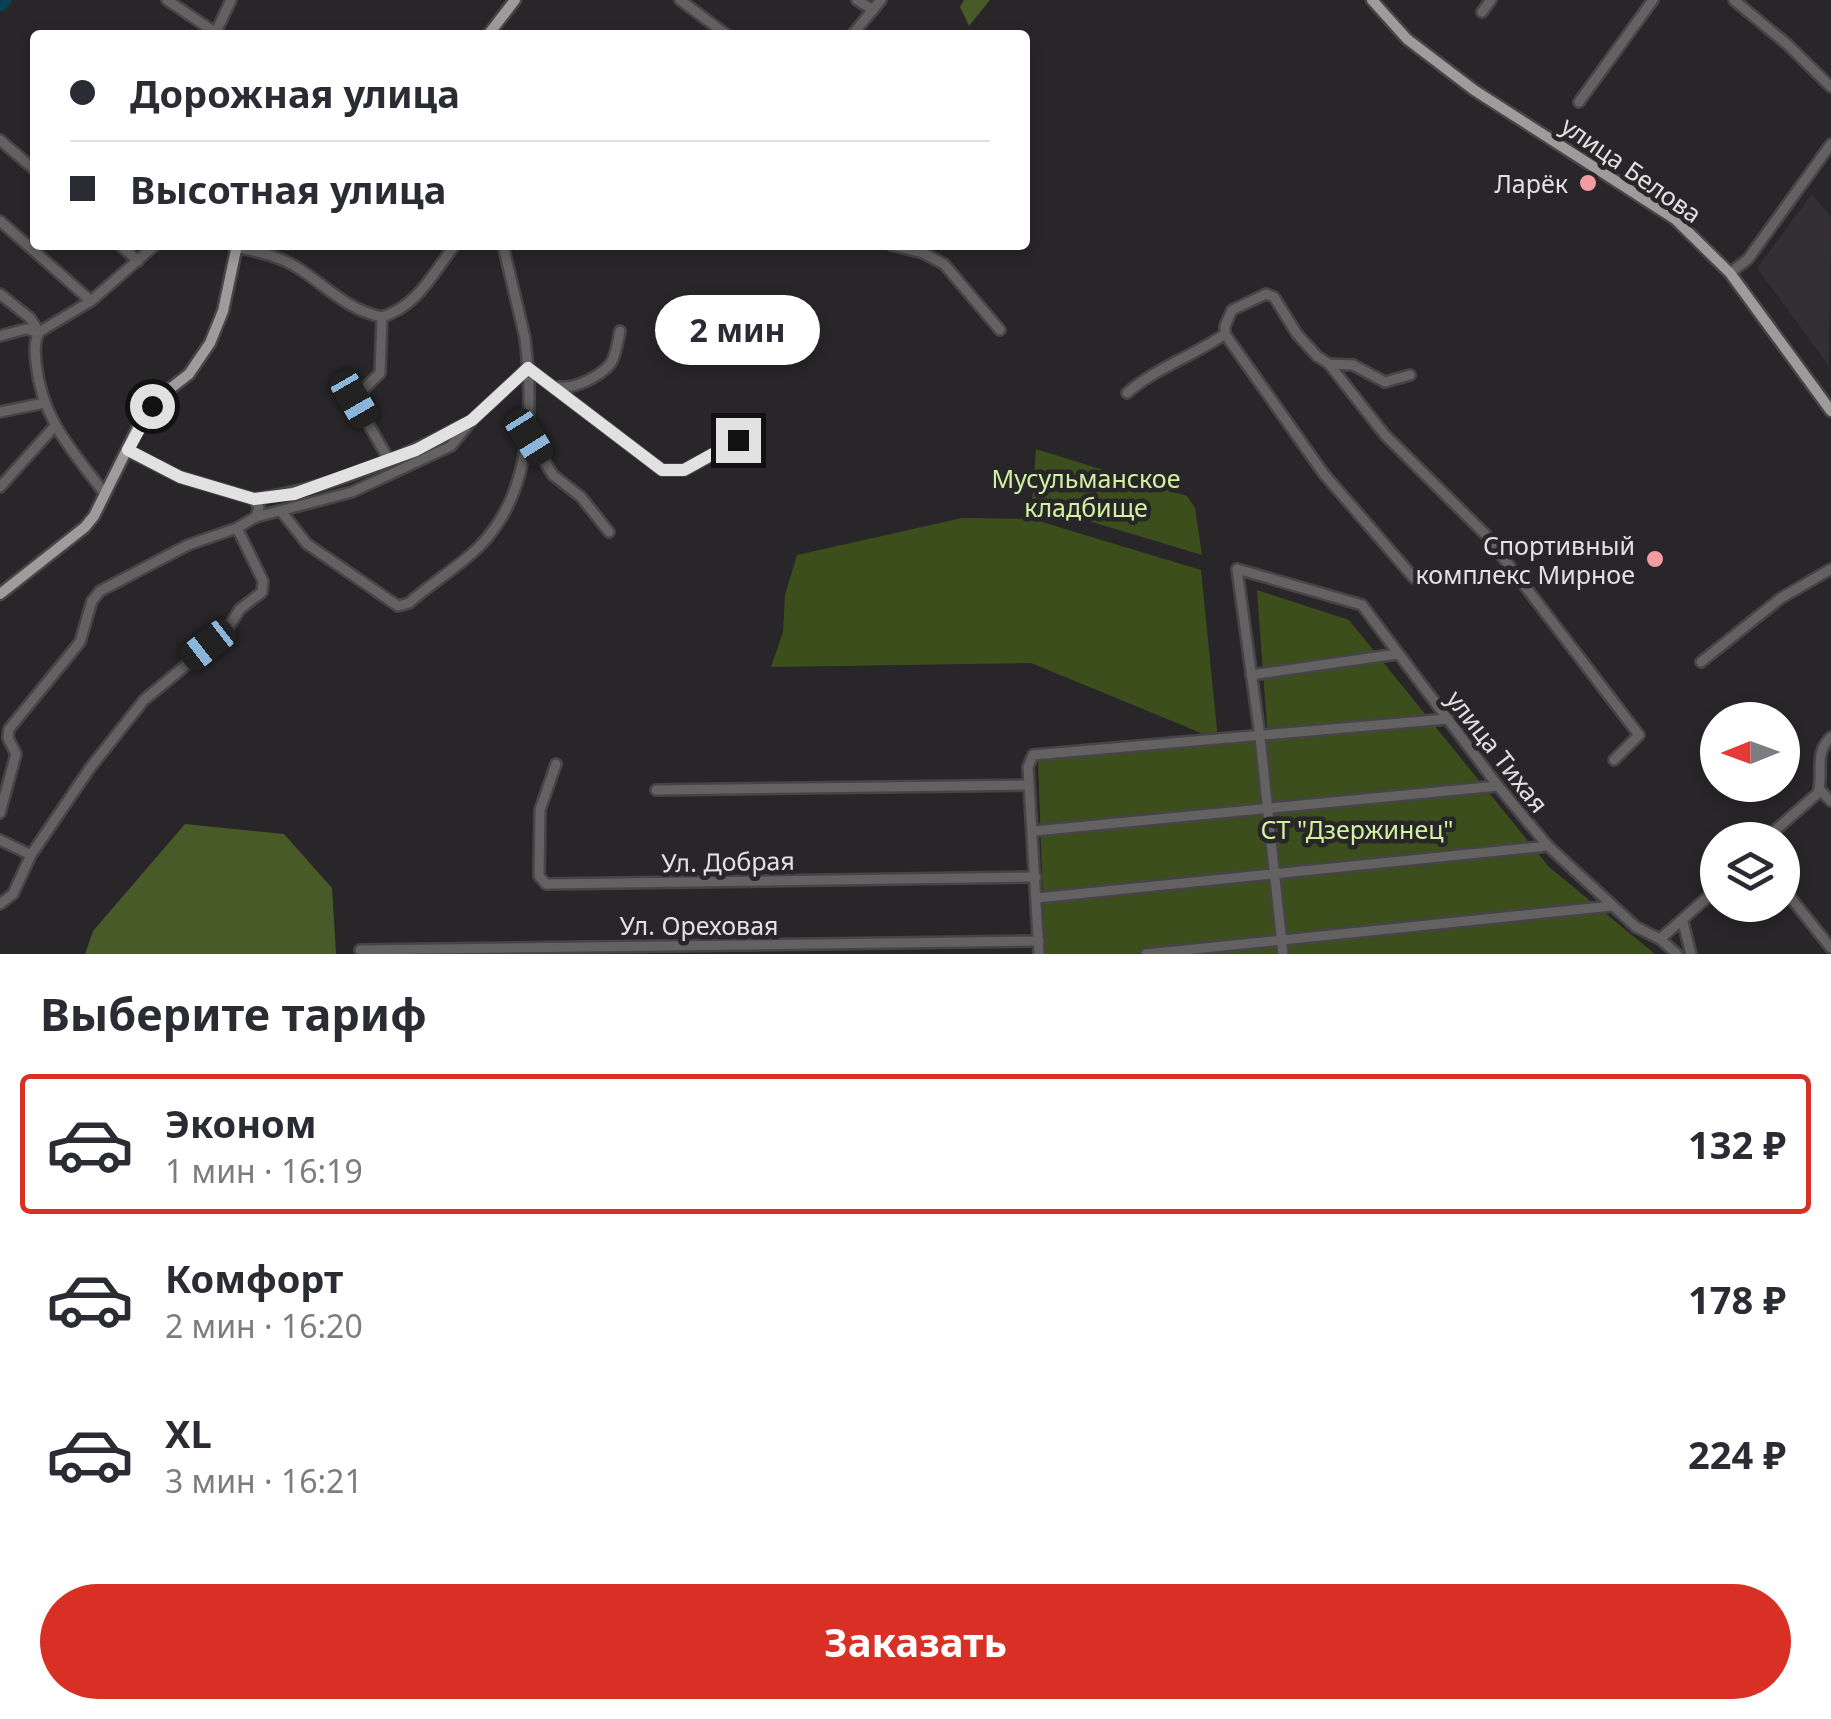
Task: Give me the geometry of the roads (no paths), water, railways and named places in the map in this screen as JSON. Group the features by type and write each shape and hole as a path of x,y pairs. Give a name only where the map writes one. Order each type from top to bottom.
{"main road":[{"path":"492,30 515,0"},
{"name":"улица Белова","path":"1372,0 1407,39 1448,71 1676,218 1730,273 1831,411"},
{"path":"0,594 85,527 152,406 189,374 210,343 235,250"}],"street":[{"path":"167,0 209,30"},
{"path":"217,30 231,0"},
{"path":"680,0 720,30"},
{"path":"857,0 873,10"},
{"path":"856,30 881,0"},
{"path":"1482,12 1491,0"},
{"path":"1579,102 1653,0"},
{"path":"1734,0 1831,88"},
{"path":"0,140 30,166"},
{"path":"1730,273 1748,259 1831,144"},
{"path":"0,221 30,247"},
{"path":"33,250 91,301"},
{"path":"126,250 138,261"},
{"path":"0,336 26,329 39,332 91,301 150,250"},
{"path":"248,250 295,266 332,295 367,314 382,317 426,289 452,250"},
{"path":"281,511 307,544 398,606 485,541 502,518 529,437 528,368 504,250"},
{"path":"911,250 944,264 1000,330"},
{"path":"0,294 30,318 39,332 35,351 44,403 54,426 105,494"},
{"path":"1414,578 1324,474 1225,334 1224,326 1232,310 1269,294 1296,334 1329,364 1385,435 1485,534 1639,735 1614,760"},
{"path":"382,317 380,373 354,399 389,460"},
{"path":"556,387 576,386 601,372 612,362 620,331"},
{"path":"1127,393 1147,376 1198,353 1225,334"},
{"path":"1329,364 1353,365 1385,382 1410,375"},
{"path":"528,368 662,470 684,470 738,440"},
{"path":"0,813 16,754 8,738 9,729 80,642 92,601 111,585 188,545 256,517 352,492 452,446 472,420 528,368"},
{"path":"0,412 44,403"},
{"path":"128,450 180,477 254,499 294,494 389,460 472,420"},
{"path":"0,487 54,426"},
{"path":"529,437 553,475 582,497 609,532"},
{"path":"294,494 324,498"},
{"path":"254,499 259,507 256,517"},
{"path":"0,904 13,894 31,855 90,768 144,700 225,633 240,608 262,592 263,581 237,528"},
{"name":"улица Тихая","path":"1251,675 1237,569 1362,605 1548,846 1636,927 1660,939 1677,954"},
{"path":"1701,662 1782,598 1831,570"},
{"path":"1283,954 1251,675 1397,654"},
{"path":"1039,954 1028,762 1037,753 1447,719"},
{"path":"1831,738 1819,756 1819,789 1831,801"},
{"name":"Ул. Добрая","path":"556,764 540,810 539,876 546,884 1036,878"},
{"path":"656,790 1029,785"},
{"path":"1034,831 1498,786"},
{"path":"1783,822 1819,789"},
{"path":"0,840 31,855"},
{"path":"1037,898 1548,846"},
{"path":"1660,939 1700,905"},
{"path":"1146,954 1612,906"},
{"path":"1800,909 1831,948"},
{"path":"1683,922 1692,954"},
{"name":"Ул. Ореховая","path":"360,950 1038,941"}],"waterway":[{"path":"0,4 4,0"}],"place":[{"name":"Ларёк","path":"1588,183"},
{"name":"Спортивный комплекс Мирное","path":"1655,559"}],"park label":[{"name":"Мусульманское кладбище","path":"1086,492"},
{"name":"СТ \"Дзержинец\"","path":"1357,829"}]}
